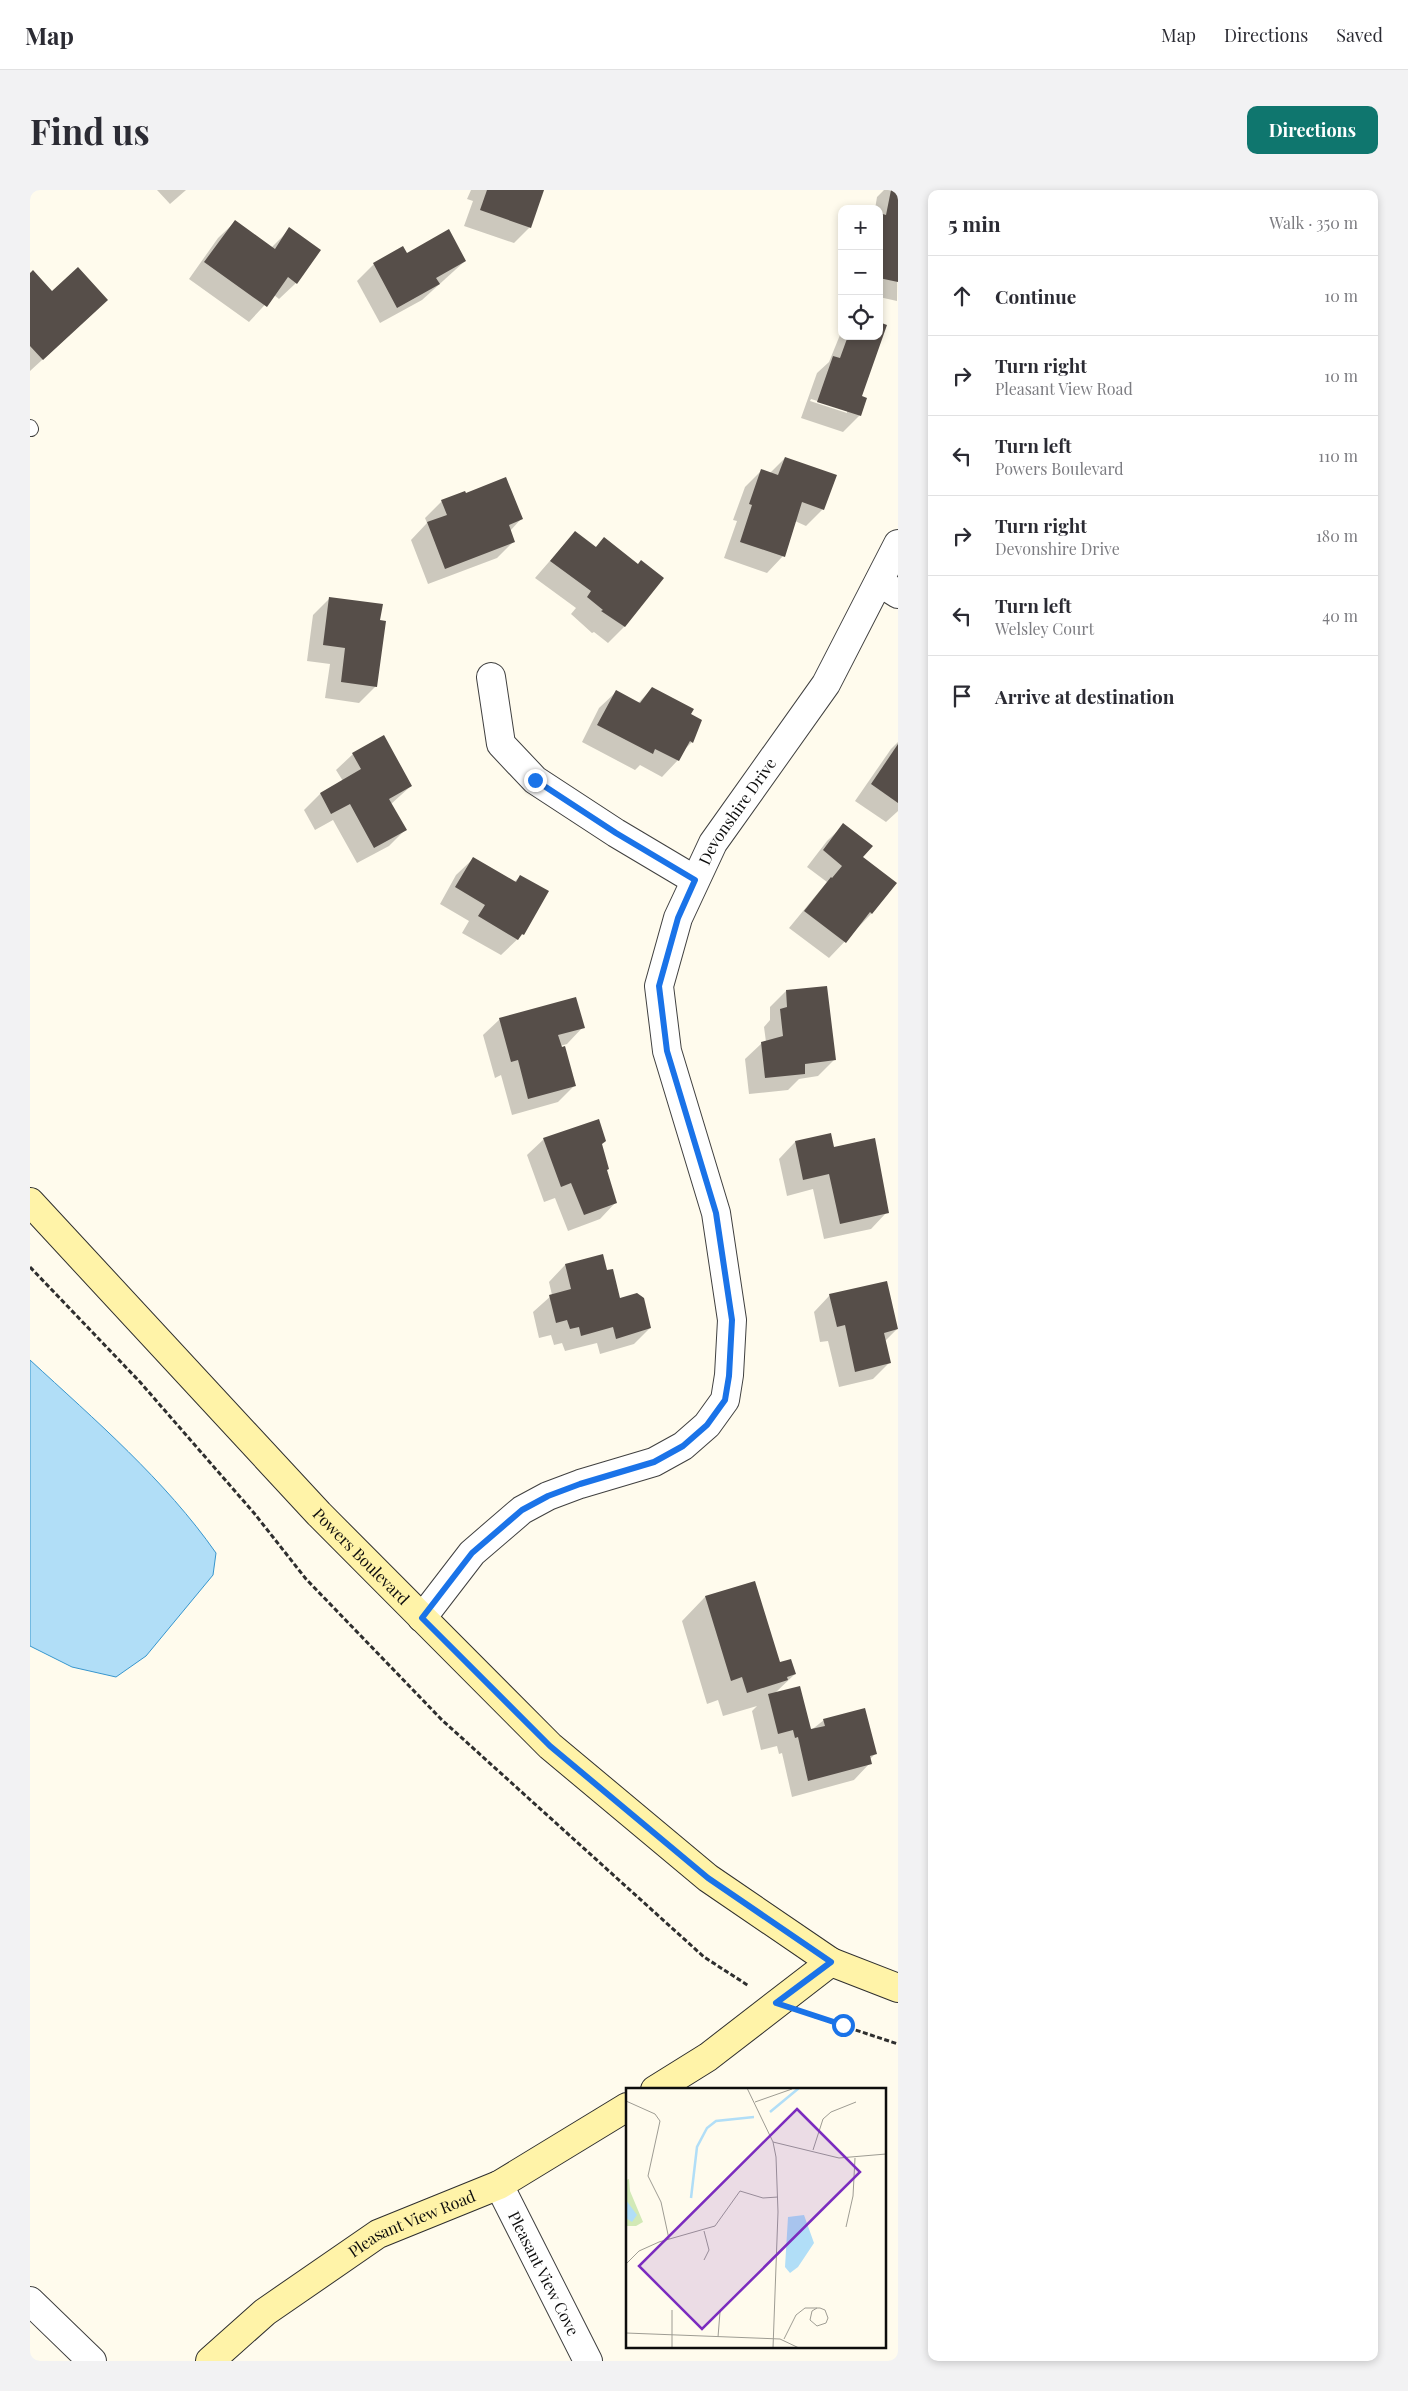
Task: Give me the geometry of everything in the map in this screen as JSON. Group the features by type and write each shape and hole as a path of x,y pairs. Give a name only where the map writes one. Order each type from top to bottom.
{"main road":[{"name":"Powers Boulevard","path":"30,1202 319,1514 557,1752 708,1878 831,1962 898,1988"},
{"path":"658,2088 708,2057 831,1962"},
{"name":"Pleasant View Road","path":"210,2361 265,2312 378,2234 500,2185 626,2108"}],"street":[{"name":"Devonshire Drive","path":"422,1618 472,1553 522,1510 548,1496 580,1484 654,1462 683,1446 707,1425 725,1400 729,1376 732,1320 716,1213 667,1051 659,986 678,918 712,843 826,684 888,588 898,544"},
{"path":"492,677 501,744 535,780 616,833 695,880"},
{"name":"Pleasant View Cove","path":"500,2185 588,2361"},
{"path":"30,2301 92,2361"}],"path":[{"path":"30,1267 140,1382 254,1513 306,1579 442,1720 704,1957 776,2003 898,2044"}],"water":[{"path":"30,1360 104,1428 152,1476 175,1500 216,1553 213,1575 146,1656 116,1677 72,1667 30,1646"}],"building":[{"path":"487,190 544,190 531,228 480,210"},
{"path":"891,190 898,190 898,282 883,279 883,214 886,215"},
{"path":"235,220 275,249 289,227 321,250 297,284 288,277 267,307 204,262"},
{"path":"449,229 466,261 436,278 440,284 397,308 373,263 403,246 407,253"},
{"path":"78,267 108,300 43,360 30,346 30,273 33,270 52,291"},
{"path":"883,324 887,325 883,336"},
{"path":"847,340 882,340 862,396 867,398 861,416 817,402 833,356 840,358"},
{"path":"785,457 837,475 824,510 802,502 785,557 740,542 752,505 749,504 761,469 778,475"},
{"path":"506,477 523,519 509,525 515,542 445,569 427,522 447,515 441,500 465,491 466,493"},
{"path":"575,531 596,547 604,537 638,564 641,560 664,578 625,627 601,611 603,610 587,597 591,591 550,561"},
{"path":"329,597 383,604 380,620 386,621 377,687 341,682 345,648 323,645"},
{"path":"652,687 694,709 691,714 702,720 693,743 690,741 679,761 655,749 653,754 597,725 616,690 640,703"},
{"path":"384,735 412,786 389,799 407,830 374,848 350,804 331,814 320,793 361,769 352,753"},
{"path":"898,744 898,803 871,784"},
{"path":"843,823 873,846 863,857 897,883 872,914 870,912 846,943 804,911 842,866 823,850"},
{"path":"473,857 516,882 520,875 549,891 524,935 522,934 518,940 478,916 485,905 455,887"},
{"path":"827,986 836,1060 805,1064 805,1074 765,1078 761,1042 783,1036 780,1009 787,1007 786,990"},
{"path":"576,997 585,1028 558,1035 562,1047 565,1046 576,1086 528,1099 518,1060 511,1062 499,1018"},
{"path":"599,1119 606,1141 602,1144 609,1169 607,1170 617,1203 584,1215 571,1183 561,1187 543,1138"},
{"path":"831,1133 834,1147 875,1138 889,1213 840,1224 829,1174 803,1180 795,1141"},
{"path":"603,1254 607,1270 613,1269 620,1298 637,1293 644,1298 651,1328 616,1339 613,1327 581,1336 579,1327 570,1329 567,1320 556,1323 549,1295 571,1289 565,1264"},
{"path":"887,1281 898,1329 884,1333 891,1363 855,1372 845,1325 837,1327 829,1294"},
{"path":"755,1581 780,1662 791,1659 796,1674 787,1677 788,1680 747,1693 742,1677 731,1681 705,1596"},
{"path":"800,1686 811,1729 825,1726 823,1719 865,1708 877,1754 870,1756 872,1764 808,1781 798,1737 795,1738 793,1730 778,1734 768,1694"}],"route":[{"path":"535,780 616,833 695,880 678,918 659,986 667,1051 716,1213 732,1320 729,1376 725,1400 707,1425 683,1446 654,1462 580,1484 548,1496 522,1510 472,1553 422,1618 550,1746 708,1878 831,1962 776,2003 843,2025"}]}
